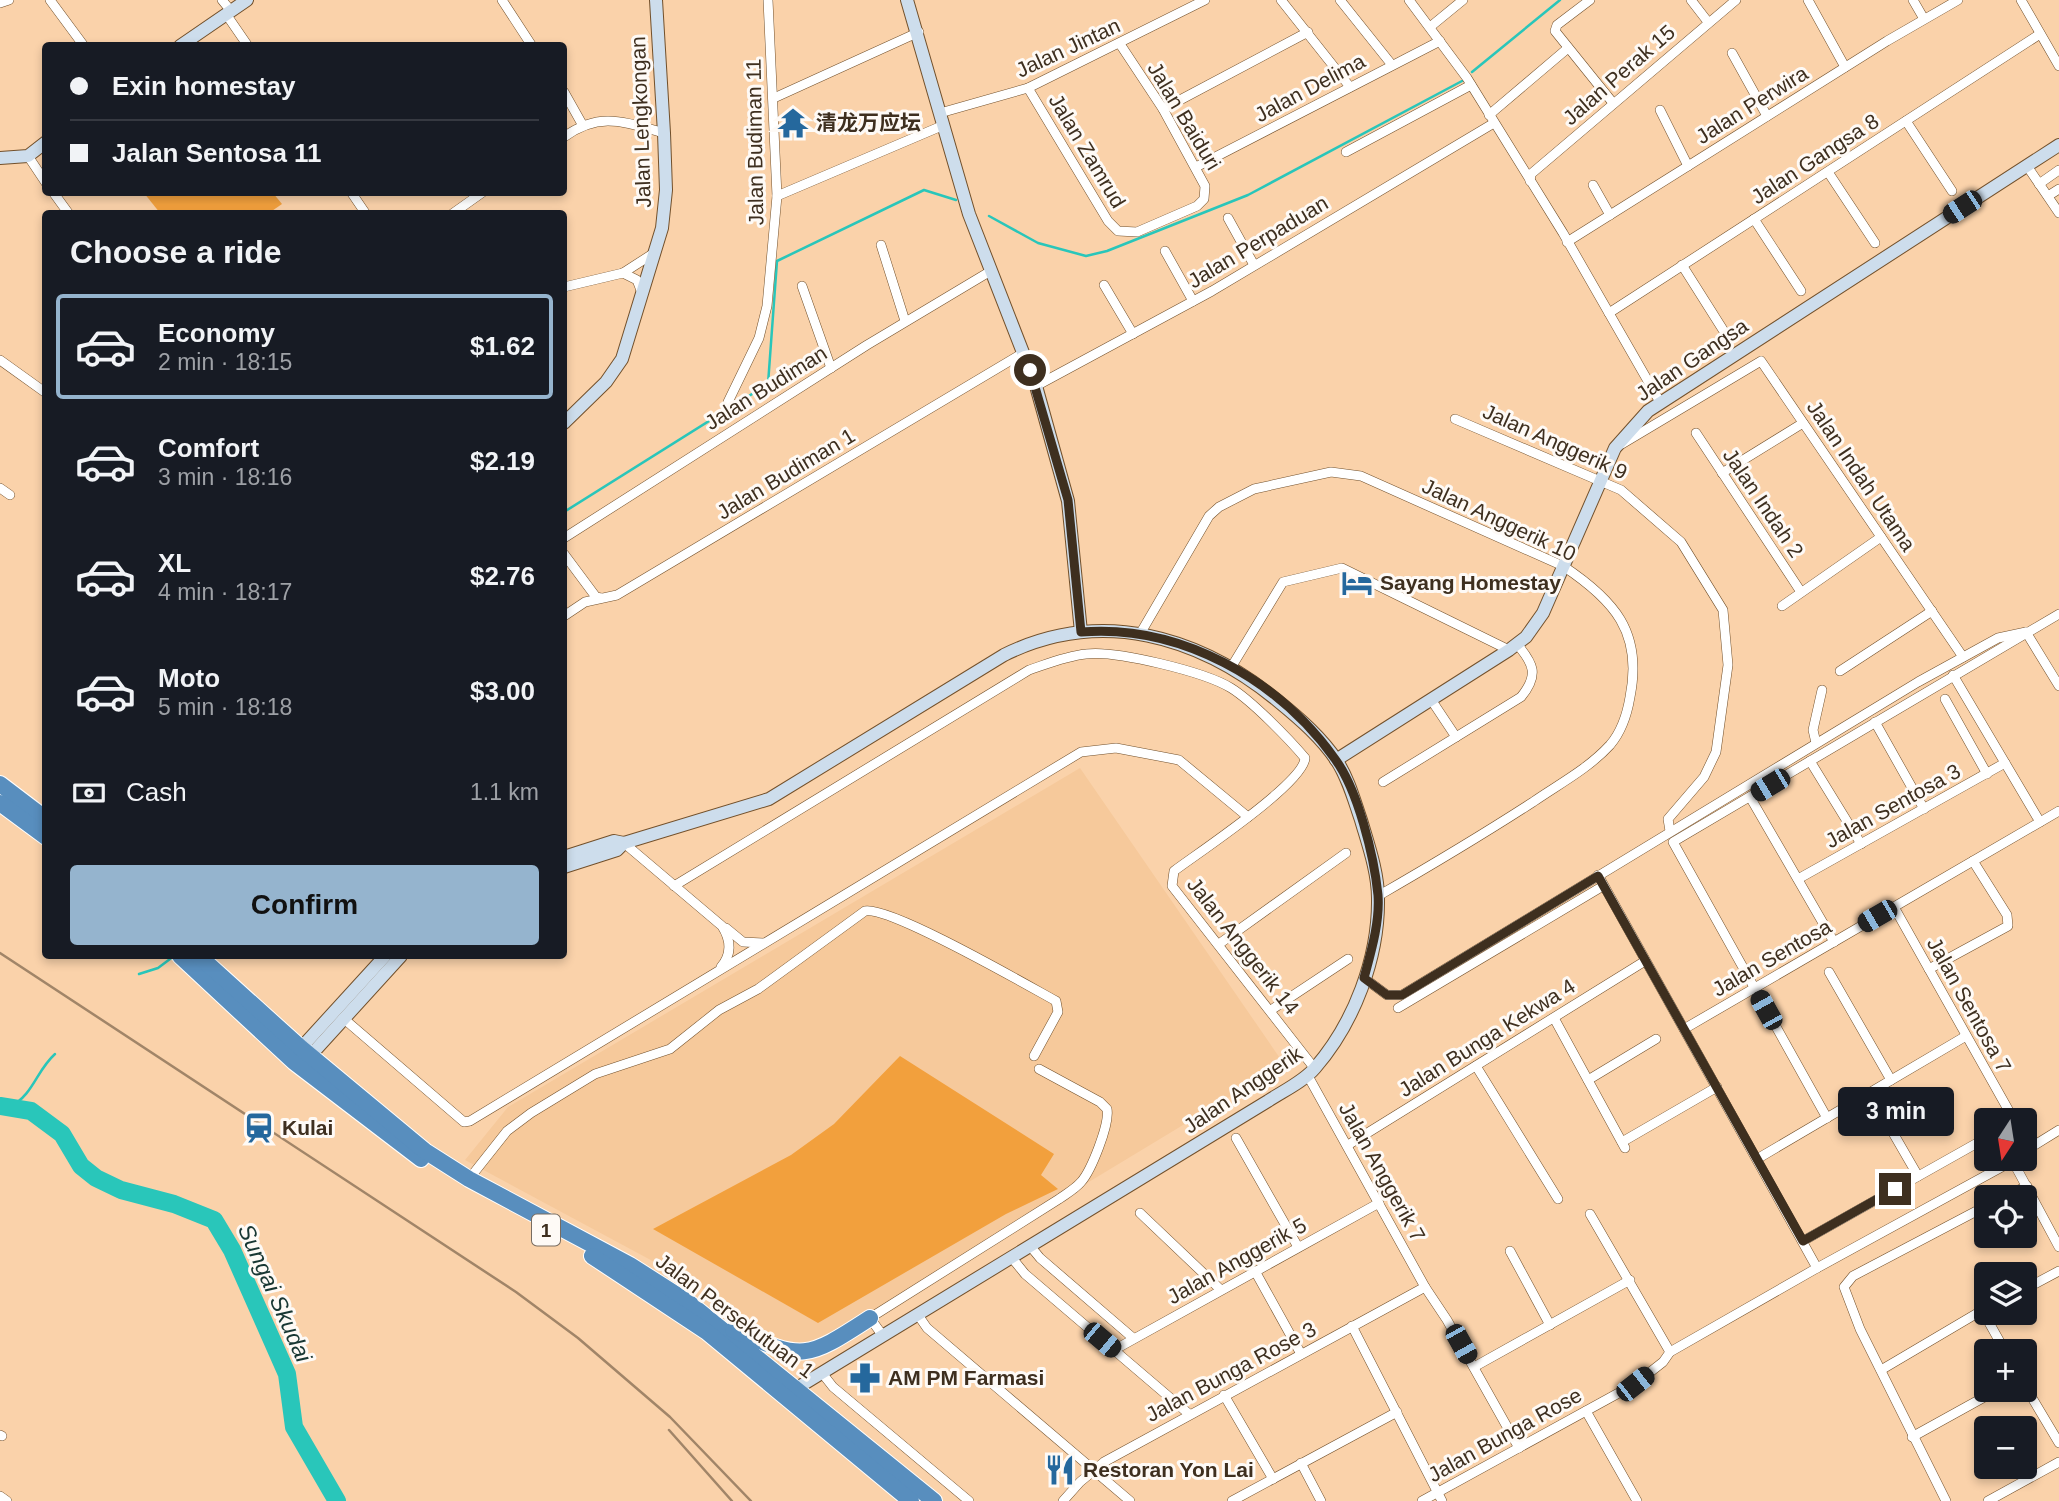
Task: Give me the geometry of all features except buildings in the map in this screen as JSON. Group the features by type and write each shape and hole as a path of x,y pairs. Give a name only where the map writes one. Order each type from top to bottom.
{"highway":[{"path":"0,783 42,816"},
{"path":"0,803 42,834"},
{"name":"Jalan Persekutuan 1","path":"189,959 425,1151 469,1179 630,1265 715,1322 934,1501"},
{"name":"Jalan Persekutuan 1","path":"189,959 294,1062 399,1145 463,1187 560,1237 663,1301 707,1332 911,1501"},
{"path":"715,1322 786,1352 797,1353 821,1348 870,1318"}],"street":[{"path":"0,3 9,0"},
{"path":"50,0 81,42"},
{"path":"222,0 246,42"},
{"path":"186,42 247,0"},
{"path":"502,0 530,42"},
{"name":"Jalan Lengkongan","path":"567,421 606,382 622,359 662,228 666,190 656,0"},
{"name":"Jalan Budiman 11","path":"728,402 759,338 766,306 777,196 768,0"},
{"path":"907,0 919,32 969,214 989,272 1036,386 1068,500 1081,632"},
{"name":"Jalan Jintan","path":"777,196 942,119 1028,88 1205,0"},
{"path":"1281,0 1350,87"},
{"path":"1340,0 1392,65"},
{"path":"1409,0 1467,78 1660,402"},
{"path":"1430,27 1463,0"},
{"path":"1590,0 1556,27 1557,35 1613,103"},
{"path":"1691,0 1708,22"},
{"name":"Jalan Perak 15","path":"1530,181 1531,174 1737,0"},
{"path":"1808,0 1845,66"},
{"path":"1913,0 1924,19"},
{"name":"Jalan Perwira","path":"1567,242 1845,66 1958,0"},
{"path":"2021,0 2059,66"},
{"path":"774,98 919,32"},
{"path":"1163,109 1308,32"},
{"name":"Jalan Gangsa 8","path":"1609,313 2040,34"},
{"name":"Jalan Delima","path":"1196,167 1440,41"},
{"name":"Jalan Baiduri","path":"1118,231 1137,232 1205,199 1205,186 1196,167 1163,109 1120,44"},
{"name":"Jalan Perpaduan","path":"1036,386 1193,301 1492,119 1567,48"},
{"path":"1732,53 1767,116"},
{"path":"1346,152 1467,78"},
{"name":"Jalan Zamrud","path":"1028,88 1108,221 1118,231"},
{"path":"567,97 582,124"},
{"path":"1660,110 1688,166"},
{"path":"567,135 582,124 594,120 624,122 664,134"},
{"path":"1906,121 1952,191"},
{"path":"0,158 28,156 42,145"},
{"name":"Jalan Gangsa","path":"1336,760 1432,701 1526,637 1543,613 1600,479 1618,444 1648,411 2059,145"},
{"path":"28,156 42,177"},
{"path":"2027,166 2059,213"},
{"path":"2039,184 2059,170"},
{"path":"1828,172 1875,243"},
{"path":"1593,185 1610,215"},
{"path":"2048,196 2059,189"},
{"path":"457,210 477,196"},
{"path":"1228,218 1254,265"},
{"path":"1754,219 1801,291"},
{"path":"881,245 905,321"},
{"path":"1165,251 1193,301"},
{"path":"567,286 623,273 654,253"},
{"path":"1682,265 1725,333"},
{"name":"Jalan Budiman","path":"567,536 905,321 989,272"},
{"path":"623,273 636,280 642,293"},
{"path":"1104,285 1133,334"},
{"path":"802,286 831,368"},
{"name":"Jalan Budiman 1","path":"567,614 585,602 617,595 1023,353"},
{"path":"1,360 42,390"},
{"name":"Jalan Indah Utama","path":"1618,444 1761,361 1963,657"},
{"name":"Jalan Anggerik 9","path":"1455,419 1621,490 1643,506 1681,542 1723,610 1728,665 1716,752 1704,777 1668,819 1671,831"},
{"path":"1722,473 1803,423"},
{"name":"Jalan Indah 2","path":"1696,433 1801,592"},
{"name":"Jalan Anggerik 10","path":"1140,634 1209,516 1246,492 1331,472 1361,476 1563,566 1586,581 1615,610 1631,643 1634,673 1626,718 1619,732 1587,767 1479,837 1378,896"},
{"path":"0,488 10,495"},
{"path":"1782,606 1881,537"},
{"path":"567,558 596,597 603,599"},
{"path":"1232,666 1283,582 1335,568 1349,570 1513,647 1533,665 1532,684 1521,697 1383,782"},
{"path":"1840,671 1932,611"},
{"path":"1827,1118 1673,842 2059,614"},
{"name":"Jalan Anggerik","path":"567,866 617,850 624,843 769,799 1004,655 1044,639 1081,632 1140,634 1191,647 1232,666 1291,712 1336,760 1352,792 1369,848 1378,896 1372,948 1348,1020 1312,1072 1031,1247 797,1388"},
{"path":"1364,978 1387,995 1402,995 1816,743 1963,657 1998,638 2026,632"},
{"path":"2026,632 2059,686"},
{"path":"344,1018 464,1122 1081,752 1116,748 1179,760 1248,817 1302,771 1305,758 1229,686 1140,659 1087,654 1029,670 998,687 674,886"},
{"path":"1953,675 2040,822"},
{"path":"1816,743 1813,730 1822,690"},
{"path":"1945,699 1987,774"},
{"path":"1432,701 1456,737"},
{"path":"1875,722 1924,809"},
{"path":"1810,761 1861,844"},
{"name":"Jalan Sentosa 3","path":"1798,879 2005,763"},
{"path":"1750,797 1834,942"},
{"name":"Jalan Sentosa","path":"1684,1029 2059,811"},
{"name":"Jalan Anggerik 14","path":"1248,817 1174,871 1172,886 1271,1010 1312,1072"},
{"name":"Jalan Anggerik","path":"567,856 614,841 624,843"},
{"path":"624,843 743,942 765,943"},
{"path":"1219,944 1346,853"},
{"path":"1929,969 2008,926 2007,915 1973,861"},
{"path":"1598,876 1817,1268"},
{"path":"1398,1008 1604,886"},
{"name":"Jalan Sentosa 7","path":"1894,907 2007,1108"},
{"path":"469,1179 507,1131 531,1113 595,1074 670,1049 719,1010 758,989 865,911 879,911 922,931 1056,1001 1058,1012 1034,1056"},
{"path":"713,975 724,964 729,952 729,940 722,926"},
{"path":"305,1052 382,959"},
{"path":"305,1052 344,1018 398,959"},
{"path":"1271,1010 1348,959"},
{"name":"Jalan Bunga Kekwa 4","path":"1348,1146 1645,961"},
{"path":"1829,972 1891,1080"},
{"path":"1554,1018 1623,1145 1717,1087"},
{"path":"1758,1159 1966,1036"},
{"path":"1588,1080 1656,1039"},
{"path":"1476,1066 1558,1199"},
{"path":"883,1336 870,1318 1059,1199 1080,1184 1088,1173 1108,1119 1107,1110 1100,1102 1039,1069"},
{"name":"Jalan Anggerik 7","path":"1312,1072 1348,1146 1424,1287 1474,1367 1519,1448"},
{"path":"1870,1093 1918,1176"},
{"path":"2037,1141 2059,1130"},
{"path":"1236,1138 1298,1247"},
{"path":"1803,1241 1974,1145"},
{"name":"Jalan Bunga Rose","path":"1422,1501 1440,1497 1519,1448 1635,1384 1664,1362 1670,1352 1817,1268 1997,1171"},
{"path":"2021,1171 2026,1185"},
{"name":"Jalan Anggerik 5","path":"1114,1350 1379,1203"},
{"path":"2037,1206 2059,1247"},
{"path":"1140,1213 1221,1290"},
{"path":"1946,1501 1912,1437 1846,1297 1846,1282 1974,1213"},
{"path":"1590,1214 1670,1352"},
{"path":"1031,1247 1040,1258 1133,1338"},
{"path":"1510,1251 1550,1325"},
{"path":"1012,1258 1024,1274 1189,1414"},
{"path":"1255,1271 1301,1354"},
{"path":"2037,1283 2059,1271"},
{"path":"1474,1367 1630,1280"},
{"name":"Jalan Bunga Rose 3","path":"1063,1501 1092,1471 1189,1414 1424,1287"},
{"path":"918,1315 927,1328 1130,1501"},
{"path":"1881,1370 1974,1315"},
{"path":"1352,1326 1440,1497"},
{"path":"822,1373 833,1387 969,1501"},
{"path":"1224,1395 1273,1479"},
{"path":"1912,1437 1975,1402"},
{"path":"2035,1402 2059,1443"},
{"path":"1586,1410 1636,1501"},
{"path":"1233,1501 1396,1412"},
{"path":"1988,1501 2059,1462"},
{"path":"1301,1463 1321,1501"},
{"path":"0,1496 7,1501"}],"shaded area":[{"path":"146,196 275,196 282,204 273,210 158,210"},
{"path":"1080,768 1284,1064 816,1347 776,1345 699,1286 465,1160 508,1107"},
{"path":"900,1056 1054,1154 1041,1175 1058,1189 1006,1214 818,1323 653,1229 791,1155 834,1124"}],"waterway":[{"path":"1472,72 1560,0"},
{"path":"989,216 1038,243 1086,256 1107,251 1248,195 1462,81"},
{"path":"567,510 768,384 777,261 924,190 956,200"},
{"path":"139,974 158,968 170,959"},
{"path":"10,1107 30,1089 55,1054"},
{"name":"Sungai Skudai","path":"0,1106 31,1111 62,1134 81,1166 96,1178 121,1190 174,1204 214,1220 232,1250 287,1374 294,1427 337,1501"}],"railway":[{"path":"0,953 516,1292 578,1338 670,1417 751,1501"},
{"path":"669,1430 732,1501"}],"place":[{"name":"清龙万应坛","path":"793,123"},
{"name":"Sayang Homestay","path":"1357,583"},
{"name":"Kulai","path":"259,1128"},
{"name":"AM PM Farmasi","path":"865,1378"},
{"name":"Restoran Yon Lai","path":"1060,1470"}],"route":[{"path":"1030,370 1068,500 1081,632 1124,631 1163,639 1191,647 1232,666 1247,675 1291,712 1313,732 1336,760 1352,792 1369,848 1378,896 1372,948 1364,978 1387,995 1402,995 1598,876 1803,1241 1895,1189"}]}
